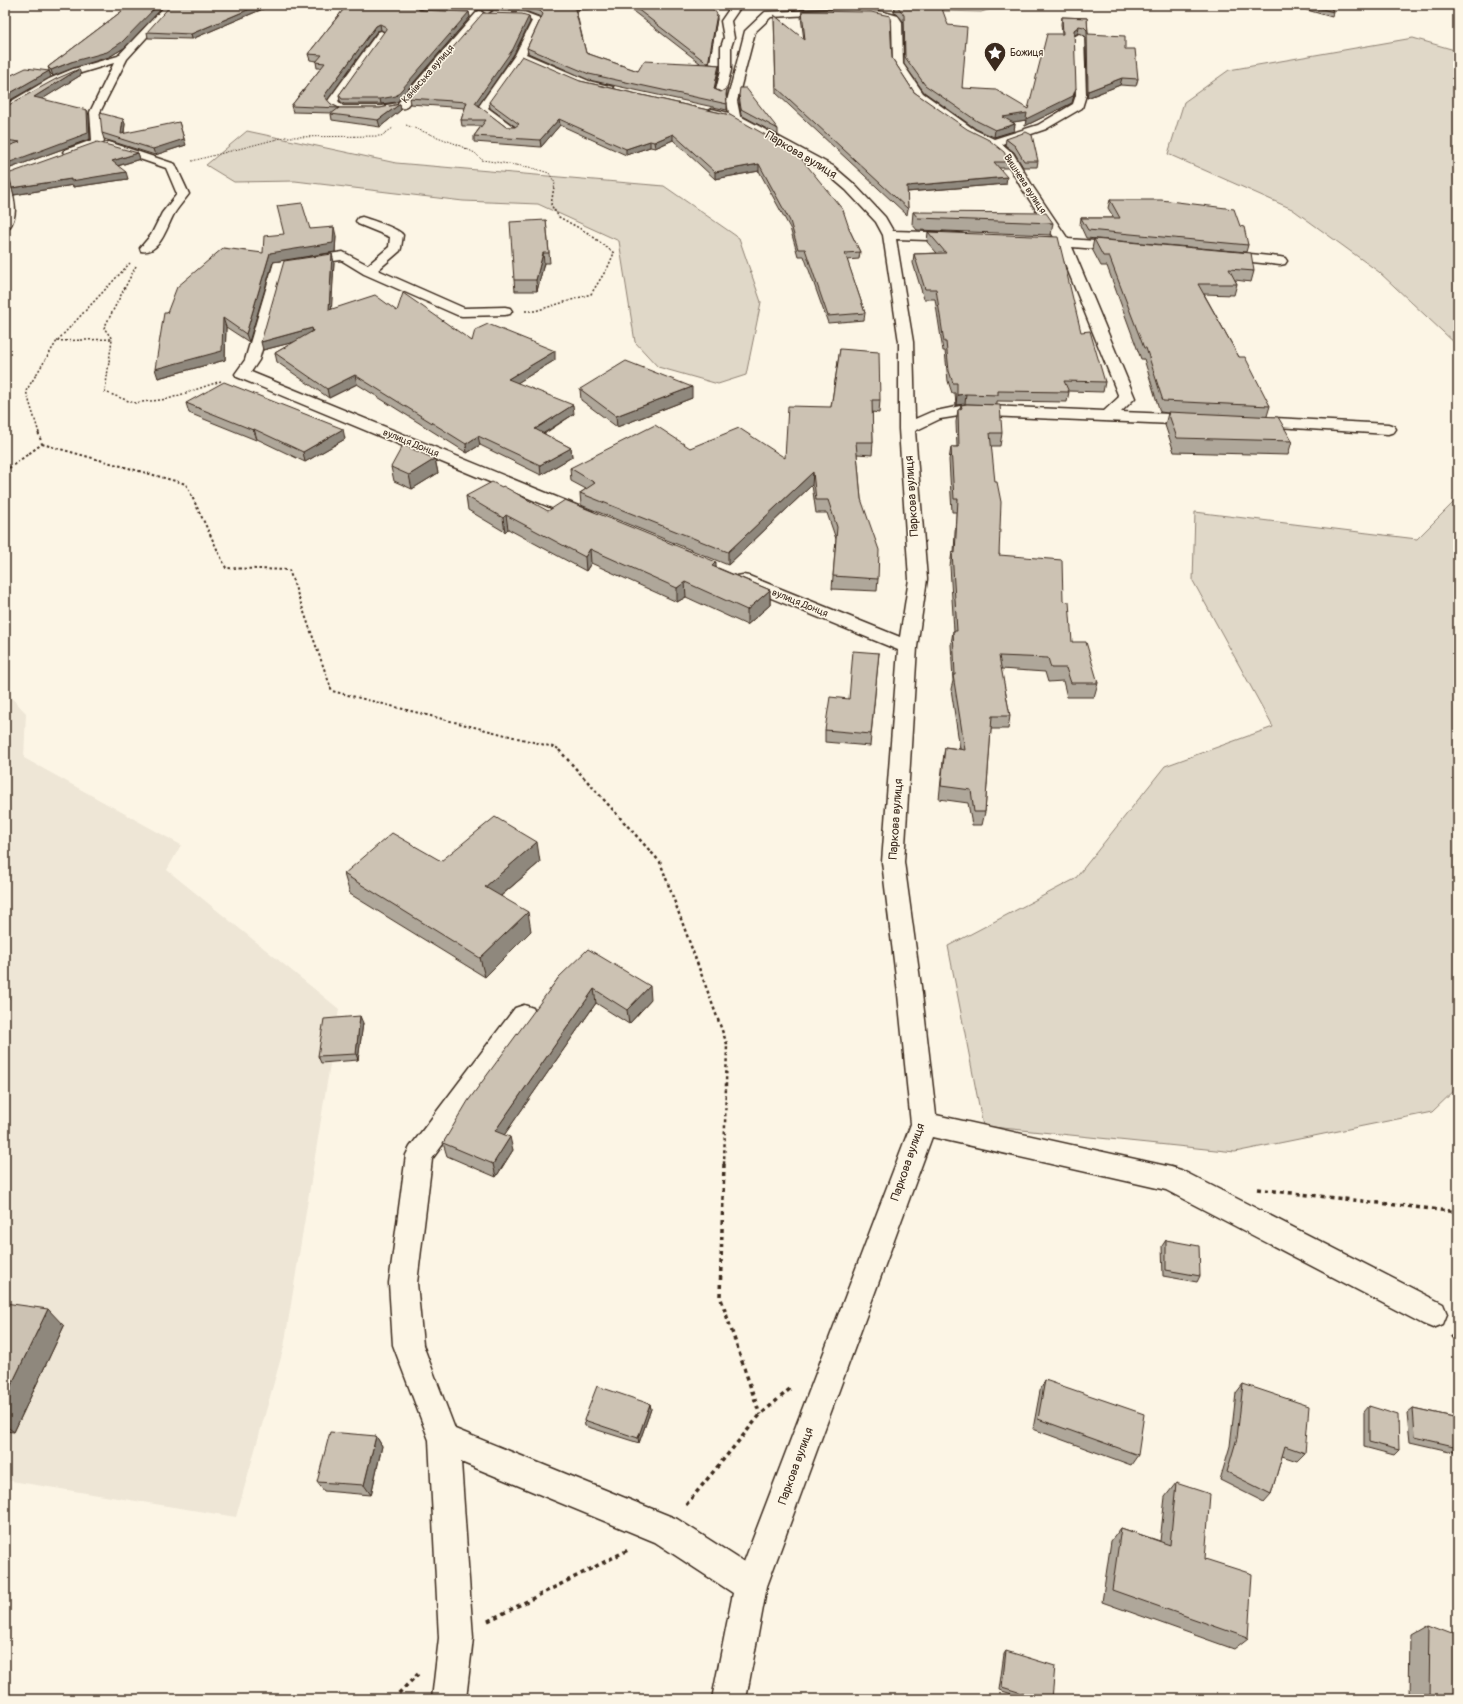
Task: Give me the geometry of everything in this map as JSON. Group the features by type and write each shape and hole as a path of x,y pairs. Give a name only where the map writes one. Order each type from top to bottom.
{"street":[{"path":"98,142 96,112 122,58 171,5"},
{"path":"702,110 716,112 726,70 726,47 729,38 726,21 737,5"},
{"path":"735,118 732,101 750,31 766,9 883,15"},
{"path":"464,14 524,15 537,20 520,55 482,109 512,130"},
{"name":"Канівська вулиця","path":"381,34 332,102 340,109 381,109 401,106 480,14"},
{"name":"Вишнева вулиця","path":"883,15 893,17 897,22 898,64 919,95 971,132 993,142 1008,155 1027,188 1063,241 1127,398 1108,416"},
{"path":"729,38 750,31"},
{"path":"993,142 1042,127 1078,106 1081,94 1079,37"},
{"path":"520,55 585,83 620,92"},
{"path":"5,110 53,81 77,71 122,58"},
{"name":"Паркова вулиця","path":"716,112 735,118 829,169 850,187 881,220 889,235 892,267 906,342 908,429 918,578 908,647 892,862 910,994 924,1124 751,1586 729,1699"},
{"path":"62,155 98,142 137,153 171,166 183,194 168,213 157,237 146,248"},
{"path":"5,186 10,211 5,225"},
{"path":"362,221 397,236 395,248 369,271"},
{"path":"889,235 968,238"},
{"path":"1039,240 1133,247"},
{"path":"1210,254 1280,261"},
{"path":"242,374 252,360 279,265 343,256 369,271 462,312 505,311"},
{"name":"вулиця Донця","path":"242,374 601,521"},
{"path":"908,429 936,416 965,410 1209,420"},
{"path":"1240,422 1388,429"},
{"name":"вулиця Донця","path":"733,575 908,647"},
{"path":"449,1699 456,1638 444,1440 408,1345 403,1283 419,1155 524,1015"},
{"path":"924,1124 1171,1179 1433,1314"},
{"path":"444,1440 666,1530 751,1586"}],"path":[{"path":"883,15 893,9 908,6 963,7"},
{"path":"404,124 456,144 475,153 482,160 503,164 529,166 549,173 555,183 551,205 559,216 588,233 614,253 608,267 591,294 535,311 505,311"},
{"path":"171,166 285,137 381,136 384,132"},
{"path":"146,248 104,328 112,339 105,392 134,404 168,399 242,374"},
{"path":"42,444 26,391 57,341 107,286 146,248"},
{"path":"57,341 112,339"},
{"path":"5,470 42,444"},
{"path":"42,444 186,484 226,568 289,570 332,691 557,748 660,862 727,1044 720,1296 760,1415"},
{"path":"1256,1188 1458,1212"},
{"path":"456,1638 666,1530 760,1415 795,1384"},
{"path":"393,1699 421,1671"}],"shaded area":[{"path":"902,5 1005,5 981,12 904,10"},
{"path":"1413,38 1458,51 1458,346 1379,272 1292,209 1168,154 1184,102 1229,70"},
{"path":"247,131 396,163 664,186 739,238 761,302 746,375 718,384 658,367 635,342 619,241 538,204 463,201 295,181 234,182 206,165"},
{"path":"1458,498 1458,1087 1432,1112 1235,1152 983,1126 948,946 1075,879 1165,766 1273,727 1193,581 1195,512 1417,539"},
{"path":"5,691 26,713 24,758 181,845 167,870 339,1009 284,1347 236,1517 5,1480"}],"building":[{"path":"130,5 158,5 122,42 107,52 71,62 51,70 48,67"},
{"path":"171,5 259,5 191,34 147,32"},
{"path":"347,5 418,5 419,10 469,12 396,96 380,99 342,99 339,95 386,29 386,27 380,24 376,26 324,96 331,104 339,108 291,106 325,63 316,62 322,55 308,54"},
{"path":"498,5 574,5 586,53 638,71 644,61 719,65 714,89 721,92 727,88 727,104 589,74 527,48 543,14 540,11 527,6"},
{"path":"632,5 710,5 717,14 708,64"},
{"path":"1308,5 1330,5 1333,12"},
{"path":"895,6 941,6 948,25 967,27 962,88 996,90 1028,109 1047,34 1063,34 1062,17 1087,18 1088,34 1125,36 1125,49 1135,49 1138,79 1122,78 1088,91 1087,30 1084,27 1079,26 1074,30 1076,88 1073,96 1026,119 1027,113 1003,117 1015,124 995,130 977,121 925,85 905,57 904,15 898,7"},
{"path":"802,11 871,12 890,16 892,58 914,92 967,129 989,140 1004,152 1009,162 994,162 1007,177 907,186 908,209 776,87 774,15 805,40"},
{"path":"483,13 522,14 529,16 513,49 475,103 506,127 515,127 519,124 489,102 522,56 580,81 730,115 796,152 843,210 850,231 860,252 845,253 865,313 828,316 805,249 798,249 790,221 759,164 715,172 673,134 654,142 650,141 626,149 559,119 540,140 474,136 486,120 461,120 467,102 409,98"},
{"path":"26,68 49,71 5,96 5,78"},
{"path":"79,69 34,97 87,110 88,133 5,164 5,147 20,142 5,140 5,107 56,79"},
{"path":"740,88 746,88 778,129 741,109 739,95"},
{"path":"400,104 378,120 331,114 339,108 380,108"},
{"path":"100,113 123,119 121,134 179,122 184,139 153,149 102,133"},
{"path":"1026,132 1032,135 1038,161 1024,161 1015,146 1006,139"},
{"path":"97,142 138,153 112,161 126,172 71,181 71,179 12,188 10,179 5,175"},
{"path":"1110,200 1161,200 1234,209 1240,226 1244,227 1248,245 1088,230 1081,218 1120,218"},
{"path":"302,203 310,229 334,227 333,243 270,253 246,334 223,318 222,351 155,369 164,313 167,313 177,287 223,248 263,253 264,236 284,234 277,206"},
{"path":"913,212 1046,213 1053,223 918,218"},
{"path":"546,220 549,253 543,253 536,280 514,280 510,222"},
{"path":"928,232 1058,237 1081,332 1090,331 1105,382 1064,381 1069,392 998,391 998,395 957,395 957,383 953,383 949,371 946,342 944,342 936,289 925,289 914,254 946,253"},
{"path":"1094,239 1251,253 1254,271 1229,269 1237,284 1198,284 1239,357 1245,357 1270,406 1163,401 1146,348 1144,348 1109,256 1103,256"},
{"path":"332,254 329,310 375,295 397,311 403,293 472,341 475,330 488,324 555,351 508,379 573,405 535,429 571,448 540,465 478,436 466,444 355,375 327,389 275,353 313,331 312,328 261,342 284,261"},
{"path":"840,349 879,352 880,400 872,400 873,442 856,442 861,499 879,550 878,579 833,576 837,527 828,500 816,500 813,472 728,552 580,493 595,483 570,468 655,425 690,448 739,428 785,458 788,406 831,407"},
{"path":"626,361 692,387 616,416 580,389"},
{"path":"224,382 343,429 303,452 254,429 253,430 186,403"},
{"path":"961,405 1000,405 1002,433 990,433 995,482 997,482 1001,502 999,555 1062,560 1063,601 1069,602 1072,642 1086,642 1098,683 1071,683 1066,668 1051,668 1048,658 999,656 1010,716 992,716 985,812 974,812 971,790 941,786 945,747 965,750 953,675 955,675 953,631 957,631 952,552 955,553 958,499 954,499 951,447 959,447 958,410 962,408"},
{"path":"1168,412 1278,417 1292,441 1177,438"},
{"path":"403,445 435,459 409,475 391,467"},
{"path":"492,482 502,487 503,486 548,511 565,500 716,562 712,566 770,590 747,610 685,582 677,588 590,549 585,557 506,515 503,518 466,496"},
{"path":"853,651 879,653 871,734 825,730 830,697 849,699"},
{"path":"495,817 537,842 485,887 528,912 480,958 344,874 392,833 441,861"},
{"path":"588,949 650,986 627,1010 594,989 495,1131 510,1137 493,1164 443,1143 468,1101 559,977"},
{"path":"360,1016 356,1054 318,1056 324,1019"},
{"path":"1166,1240 1199,1246 1200,1276 1166,1270"},
{"path":"5,1303 48,1309 5,1398"},
{"path":"1045,1380 1144,1414 1138,1455 1038,1419"},
{"path":"1243,1384 1309,1406 1305,1453 1285,1446 1271,1494 1227,1472 1237,1438"},
{"path":"597,1386 650,1404 638,1438 584,1420"},
{"path":"1369,1406 1398,1415 1399,1450 1369,1442"},
{"path":"1413,1408 1458,1418 1458,1447 1415,1437"},
{"path":"330,1432 376,1436 364,1485 317,1482"},
{"path":"1176,1483 1210,1494 1205,1559 1252,1574 1248,1638 1112,1590 1121,1528 1170,1545"},
{"path":"1429,1624 1458,1635 1458,1699 1428,1699"},
{"path":"1006,1651 1055,1666 1052,1699 1041,1699 1002,1687"}],"place":[{"name":"Божиця","path":"995,72"}]}
